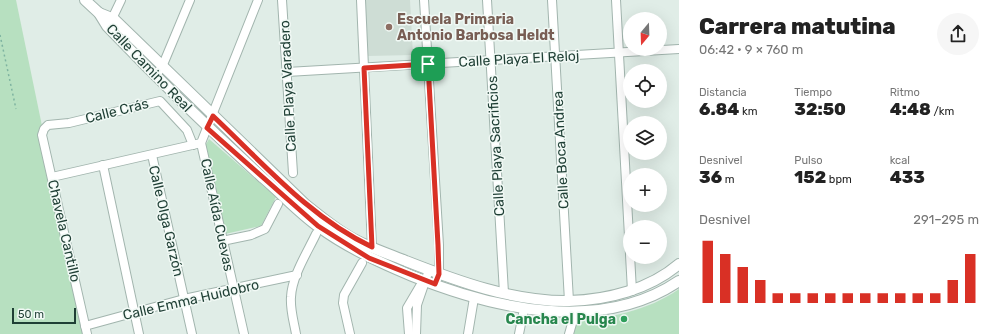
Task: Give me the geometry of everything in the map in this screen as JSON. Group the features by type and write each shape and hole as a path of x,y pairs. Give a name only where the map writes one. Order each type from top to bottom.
{"street":[{"name":"Calle Camino Real","path":"85,0 162,68 296,195 326,221 350,237 372,247 439,274 504,293 569,301 592,299 632,291 655,280 679,264"},
{"path":"110,23 121,0"},
{"path":"155,76 162,68 190,0"},
{"path":"52,177 197,144 213,116 258,0"},
{"name":"Calle Playa Varadero","path":"282,0 288,72 293,173"},
{"path":"361,0 372,247"},
{"path":"424,0 439,274 435,284"},
{"name":"Calle Playa Sacrificios","path":"487,0 504,293"},
{"name":"Calle Boca Andrea","path":"552,0 569,301"},
{"path":"616,0 632,291"},
{"name":"Calle Camino Real","path":"110,23 155,76 207,128 318,226 369,258 424,281 474,298 524,309 575,313 622,307 658,294 679,281"},
{"name":"Calle Playa El Reloj","path":"288,72 679,50"},
{"name":"Calle Crás","path":"44,129 48,125 69,123 98,117 160,101 187,130 197,144"},
{"name":"Chavela Cantillo","path":"44,129 42,135 86,330"},
{"name":"Calle Aída Cuevas","path":"197,144 244,334"},
{"name":"Calle Olga Garzón","path":"152,155 192,334"},
{"path":"103,165 139,334"},
{"path":"222,241 251,235 265,229 278,204"},
{"path":"296,334 291,311 291,296 297,276 316,234"},
{"path":"350,334 343,303 344,295 362,263"},
{"path":"416,334 417,305 429,270"},
{"name":"Calle Emma Huidobro","path":"86,330 134,312 297,276"},
{"path":"409,334 407,308 417,289 424,281"},
{"path":"468,334 474,298"},
{"path":"520,334 524,309"},
{"path":"569,334 575,313"}],"path":[{"path":"0,35 16,109"}],"shaded area":[{"name":"Escuela Primaria Antonio Barbosa Heldt","path":"364,0 410,0 413,55 368,56"}],"green space":[{"path":"0,0 16,0 85,334 0,334"},
{"path":"209,139 276,197 261,226 225,234 205,146"},
{"path":"679,289 679,334 572,334 572,322 614,316 641,308 667,297"}],"place":[{"name":"Escuela Primaria Antonio Barbosa Heldt","path":"389,27"},
{"name":"Cancha el Pulga","path":"624,319"}],"route":[{"path":"428,64 439,274 435,284 424,281 369,258 318,226 207,128 213,116 326,221 350,237 372,247 364,68 428,64"}]}
